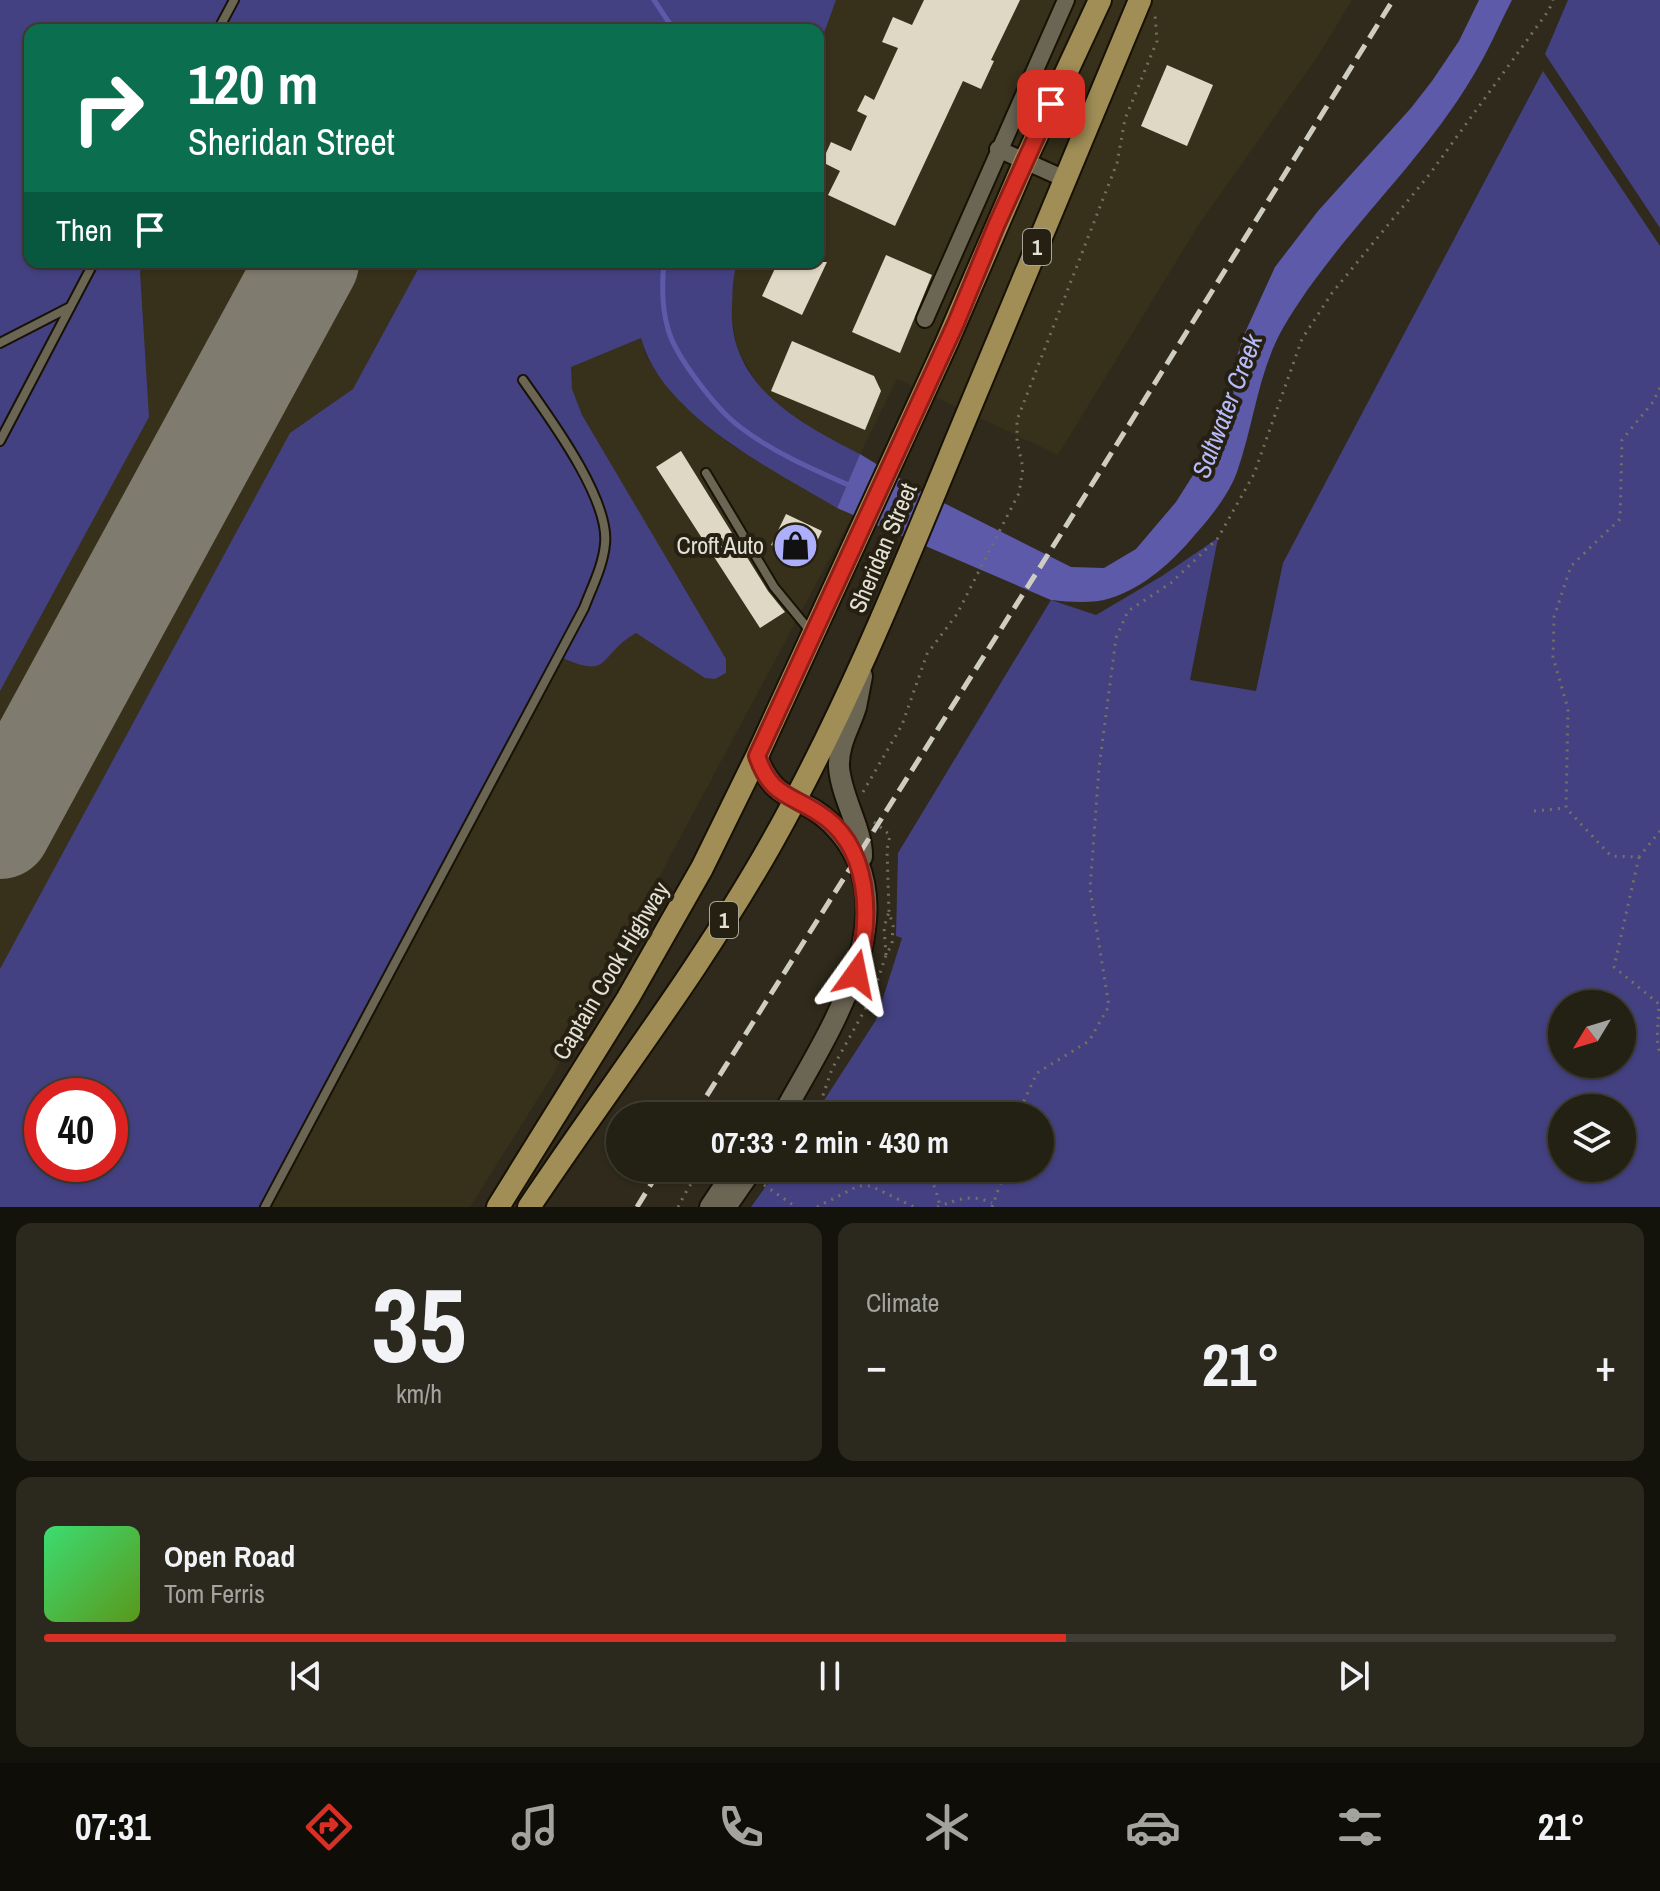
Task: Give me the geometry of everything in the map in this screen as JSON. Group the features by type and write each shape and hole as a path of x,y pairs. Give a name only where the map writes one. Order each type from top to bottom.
{"highway":[{"name":"Sheridan Street","path":"757,756 1100,0"},
{"name":"Sheridan Street","path":"793,801 867,652 1065,179 1148,5"},
{"name":"Captain Cook Highway","path":"498,1207 652,958 702,868 757,756"},
{"name":"1","path":"529,1207 705,951 772,843 793,801"}],"street":[{"path":"925,319 1066,0"},
{"path":"998,149 1065,179"},
{"path":"788,1102 846,997 856,974 865,933 862,848 845,797 839,764 844,736 855,710 867,652"},
{"path":"757,756 767,780 783,795 831,823 856,858 862,877"},
{"path":"710,1207 724,1182"},
{"path":"726,1207 753,1182"}],"lane":[{"path":"221,24 234,0"},
{"path":"0,441 91,268"},
{"path":"0,343 71,307"},
{"path":"265,1207 584,608 602,562 606,541 602,511 558,430 523,380"},
{"path":"706,473 774,587 813,634"}],"path":[{"path":"1024,1102 1037,1073 1089,1041 1109,1006 1090,889 1099,768 1116,638 1128,611 1171,583 1218,538 1254,474 1302,339 1332,293 1429,175 1549,10 1553,0"},
{"path":"862,794 898,733 927,654 957,614 1019,493 1023,475 1017,420 1117,163 1125,119 1157,41 1148,5"},
{"path":"1639,857 1611,856 1566,808 1568,709 1553,657 1554,617 1571,566 1620,519 1622,440 1653,402 1660,388"},
{"path":"1534,811 1566,808"},
{"path":"821,1102 832,1069 872,997 892,944 887,850 890,835 870,818"},
{"path":"1660,831 1639,857 1614,967 1659,1004 1657,1040 1660,1055"},
{"path":"886,955 884,927 889,912"},
{"path":"678,1207 694,1182"},
{"path":"764,1182 796,1207"},
{"path":"933,1182 938,1206 965,1197 981,1198 992,1205 1001,1182"},
{"path":"817,1207 858,1186 871,1186 914,1207"}],"shaded area":[{"path":"0,0 24,24 24,268 631,268 633,309 646,357 682,404 729,444 853,515 554,1073 470,1207 0,1207"},
{"path":"0,0 836,0 824,33 824,24 24,24 24,268 142,268 149,417 0,691"},
{"path":"836,0 1352,0 1316,59 1201,221 1058,455 897,379 860,454 805,426 779,406 757,383 738,351 731,317 735,268 824,268 824,33"},
{"path":"1568,0 1660,0 1660,228 1545,54"},
{"path":"1543,71 1660,246 1660,1207 751,1207 769,1182 1054,1182 1054,1102 823,1102 876,1020 902,938 896,936 898,853 1051,600 1096,615 1218,538 1190,680 1256,691 1283,563"},
{"path":"419,268 736,268 732,305 734,333 741,358 754,379 791,414 860,454 837,508 752,458 695,416 671,392 653,366 641,338 571,367 572,389 582,415 726,659 726,673 715,679 705,678 636,633 596,666 558,656 265,1207 0,1207 0,969 290,433 353,389"}],"water":[{"path":"1479,0 1512,0 1478,67 1452,109 1328,263 1283,328 1262,380 1243,454 1229,490 1199,530 1156,573 1123,594 1104,600 1051,600 837,508 860,454 922,492 1071,567 1104,568 1136,549 1176,502 1219,434 1228,386 1243,337 1275,267 1318,211 1432,81 1459,41"}],"building":[{"path":"924,0 1020,0 991,60 994,61 981,89 963,81 895,226 828,195 840,171 824,163 824,158 831,142 851,151 867,116 857,111 865,95 874,100 898,48 882,42 893,17 912,25"},
{"path":"1167,65 1213,85 1187,146 1141,126"},
{"path":"886,255 932,275 900,353 852,332"},
{"path":"824,262 827,262 802,315 762,296 775,268 824,268"},
{"path":"792,341 874,376 881,391 865,430 771,391"},
{"path":"681,451 768,591 785,612 760,628 656,467"},
{"path":"786,514 822,531 807,562 771,545"}],"waterway":[{"name":"Saltwater Creek","path":"654,0 670,24"},
{"name":"Saltwater Creek","path":"664,268 663,296 668,329 679,353 709,396 740,427 767,445 853,487"}],"runway":[{"path":"0,828 305,268"}],"railway":[{"path":"703,1102 1393,0"},
{"path":"637,1207 652,1182"}],"place":[{"name":"Croft Auto","path":"795,546"}],"route":[{"path":"856,974 863,951 866,907 856,858 831,823 783,795 767,780 757,756 956,323 1051,104"}]}
